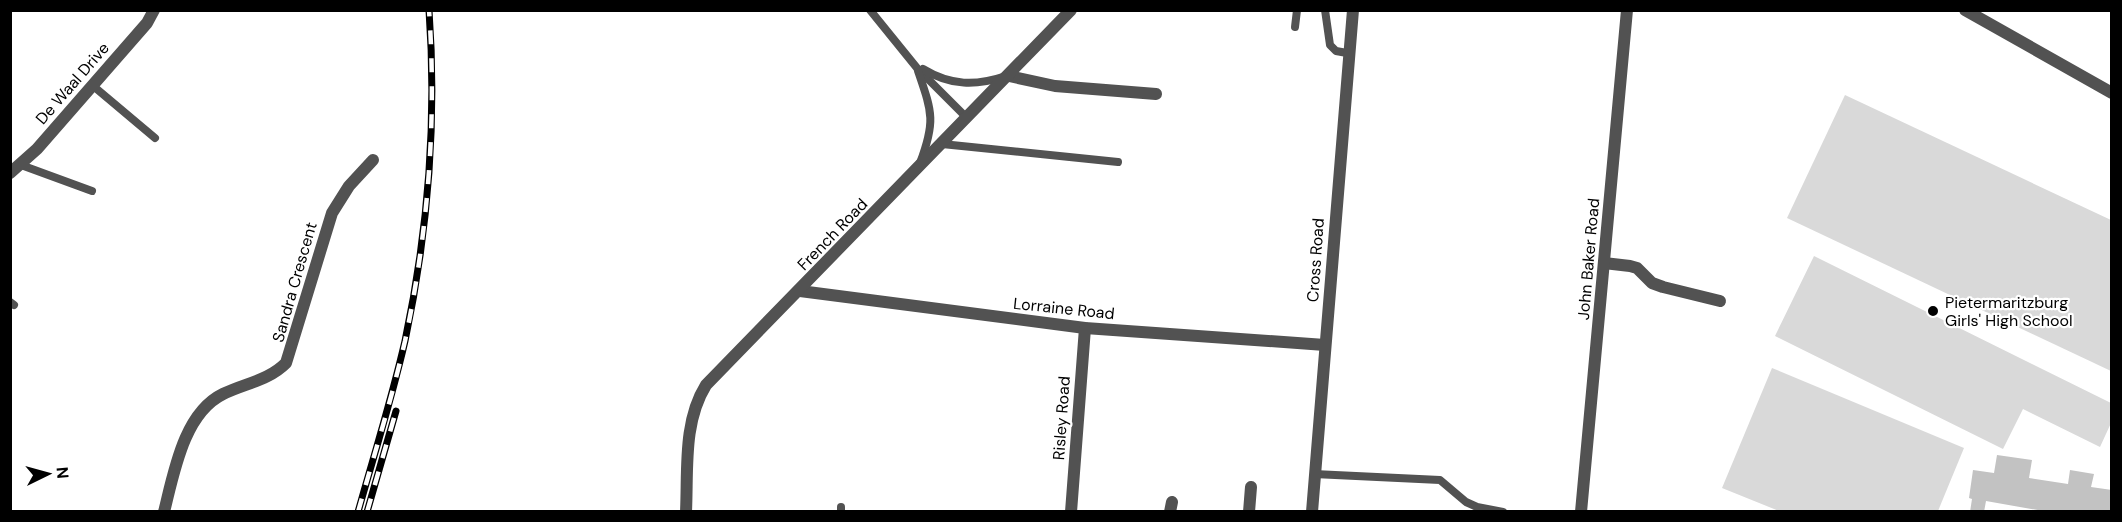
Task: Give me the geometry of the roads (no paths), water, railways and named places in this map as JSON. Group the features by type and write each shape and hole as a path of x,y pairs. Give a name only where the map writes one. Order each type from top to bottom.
{"street":[{"name":"De Waal Drive","path":"10,173 21,165 92,86 147,23 154,10"},
{"name":"French Road","path":"686,512 689,429 696,401 706,385 1071,10"},
{"name":"Cross Road","path":"1312,512 1347,53 1353,10"},
{"name":"John Baker Road","path":"1581,512 1628,10"},
{"path":"1965,10 2112,93"},
{"path":"1009,75 1055,86 1156,94"},
{"name":"Sandra Crescent","path":"164,512 187,436 202,408 225,393 271,376 286,363 332,213 349,186 373,160"},
{"path":"1604,263 1637,268 1652,283 1720,301"},
{"name":"Lorraine Road","path":"800,291 1085,328 1325,345"},
{"name":"Risley Road","path":"1071,512 1085,328"},
{"path":"1249,512 1251,487"}],"lane":[{"path":"870,10 915,66 967,118"},
{"path":"1295,27 1297,10"},
{"path":"1325,10 1330,45 1336,51 1347,53"},
{"path":"915,66 945,81 959,83 988,82 1009,75"},
{"path":"915,66 932,111 928,137 916,171"},
{"path":"92,86 154,138"},
{"path":"942,144 1118,162"},
{"path":"21,165 92,191"},
{"path":"1314,474 1440,480 1466,502 1477,507 1503,512"}],"railway":[{"path":"358,512 400,362 420,259 431,135 429,10"},
{"path":"367,512 396,411"}],"place":[{"name":"Pietermaritzburg Girls' High School","path":"1933,311"}]}
